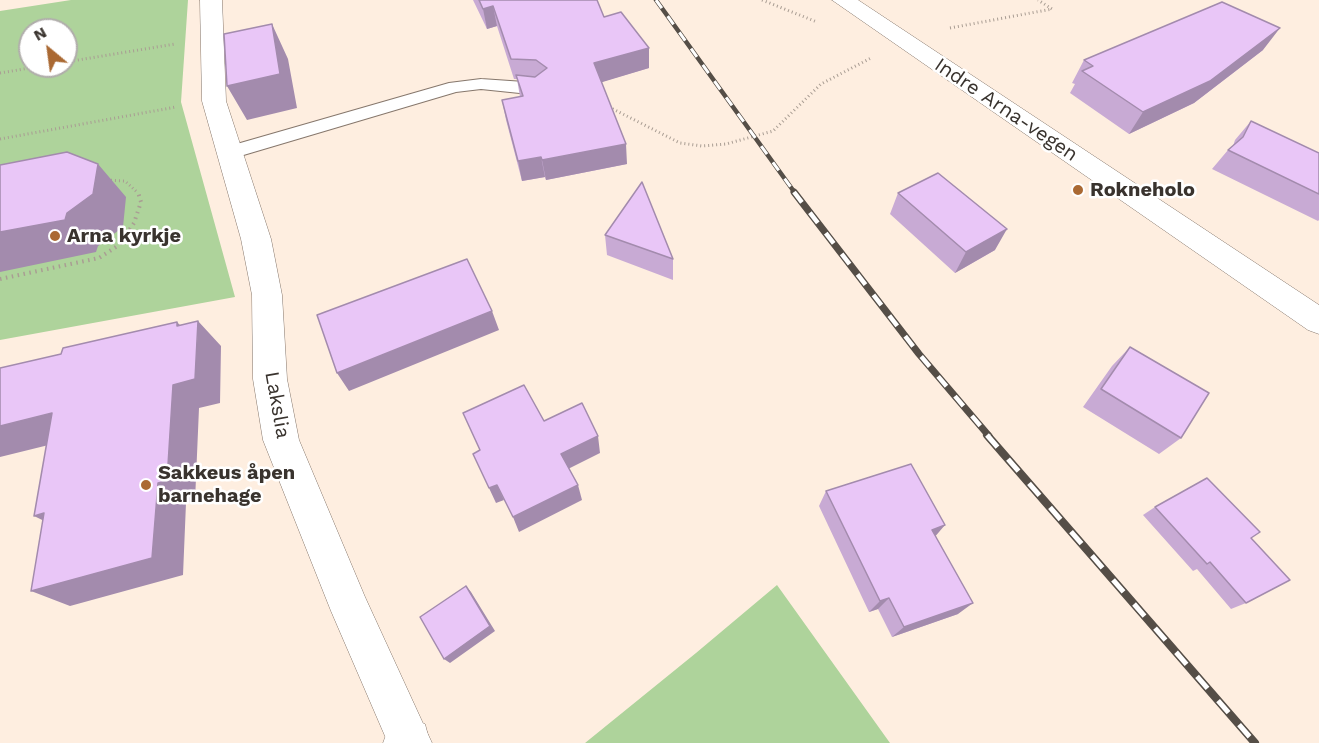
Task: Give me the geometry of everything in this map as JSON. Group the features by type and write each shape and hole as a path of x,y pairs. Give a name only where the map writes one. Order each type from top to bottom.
{"street":[{"name":"Lakslia","path":"211,0 210,38 214,100 256,239 267,295 270,380 281,440 408,742"},
{"name":"Indre Arna-vegen","path":"843,0 1319,321"}],"lane":[{"path":"230,153 455,87 481,84 539,89"}],"path":[{"path":"762,0 824,25"},
{"path":"952,28 1052,9 1038,0"},
{"path":"78,60 210,38"},
{"path":"539,89 614,108 680,143 702,146 726,144 773,131 822,84 878,56"},
{"path":"0,73 18,70"},
{"path":"0,139 214,100"},
{"path":"0,279 99,258 119,244 134,223 141,202 137,190 125,182 114,179 103,181"}],"green space":[{"path":"71,0 188,0 181,102 235,297 0,340 0,11"},
{"path":"777,585 890,743 585,743 696,653"}],"building":[{"path":"479,0 597,0 604,17 621,12 649,48 594,63 626,144 542,160 541,157 518,161 502,100 523,96 516,75 535,77 547,68 536,60 511,59 493,6 483,9"},
{"path":"1222,2 1280,28 1210,81 1143,112 1082,71 1093,66 1084,60"},
{"path":"272,24 280,74 227,86 224,34"},
{"path":"1251,121 1319,153 1319,194 1228,150 1243,137"},
{"path":"67,152 98,164 93,194 67,213 65,220 0,232 0,165"},
{"path":"938,173 1007,229 966,252 898,193"},
{"path":"642,182 673,259 605,235"},
{"path":"467,259 492,311 337,373 317,315"},
{"path":"198,321 195,379 173,385 167,481 158,483 152,558 31,591 44,513 34,516 52,413 0,426 0,368 61,354 63,348 177,322 177,326"},
{"path":"1130,347 1209,393 1181,438 1101,389"},
{"path":"524,385 544,421 582,403 598,436 561,454 578,485 513,517 497,485 489,488 473,454 480,450 463,413"},
{"path":"911,464 945,525 932,530 973,603 904,627 889,598 880,601 826,491"},
{"path":"1207,478 1260,532 1251,538 1290,580 1246,603 1210,562 1207,564 1155,507"},
{"path":"466,586 490,626 444,659 420,617"}],"railway":[{"path":"656,0 795,193"},
{"path":"794,192 919,354 989,436"},
{"path":"987,435 1255,743"}],"place":[{"name":"Rokneholo","path":"1078,190"},
{"name":"Arna kyrkje","path":"55,236"},
{"name":"Sakkeus åpen barnehage","path":"146,485"}]}
